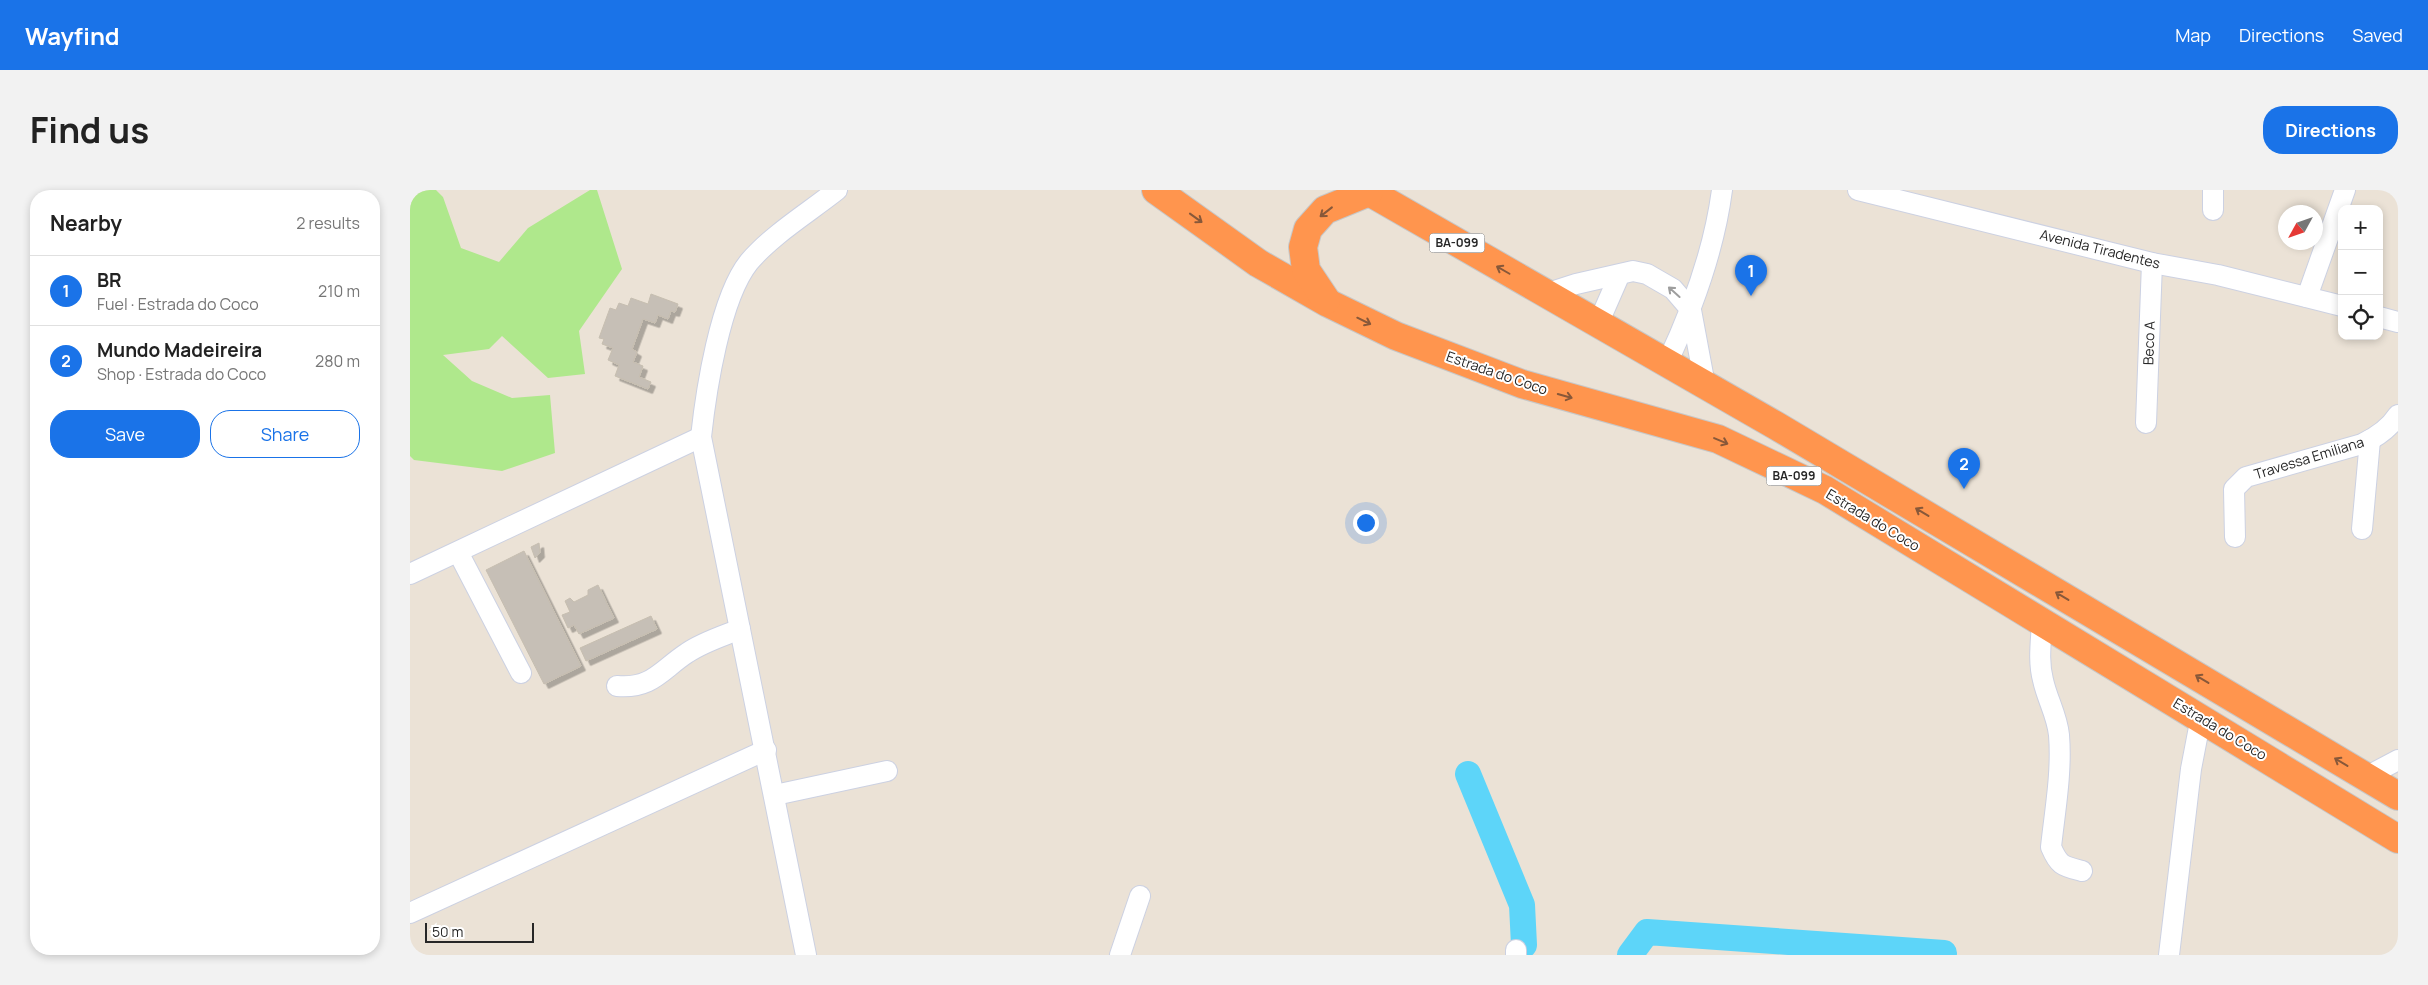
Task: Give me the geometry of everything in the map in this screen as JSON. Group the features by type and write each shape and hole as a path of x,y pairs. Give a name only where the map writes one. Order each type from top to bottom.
{"highway":[{"name":"Estrada do Coco","path":"1156,190 1258,263 1328,303 1396,336 1522,384 1718,440 1825,490 2201,717 2398,839"},
{"path":"1328,303 1306,270 1303,247 1308,229 1325,210 1368,191"},
{"name":"BA-099","path":"1368,191 1775,424 2366,777 2395,787"}],"street":[{"path":"806,955 766,750 701,437 706,396 715,354 736,285 748,264 763,247 837,190"},
{"path":"1667,363 1692,310 1717,224 1722,190"},
{"name":"Avenida Tiradentes","path":"1858,190 2152,263 2218,275 2338,305"},
{"path":"2307,297 2345,190"},
{"name":"Beco A","path":"2146,423 2152,263"},
{"path":"1545,294 1576,284 1619,276 1633,271 1647,274 1673,289 1692,310 1705,385"},
{"path":"1598,324 1619,276"},
{"path":"2383,317 2398,322"},
{"name":"Travessa Emiliana","path":"2235,537 2234,488 2239,482 2246,477 2337,452 2370,440 2392,424 2398,415"},
{"path":"410,574 701,437"},
{"path":"2362,528 2370,440"},
{"path":"458,552 521,673"},
{"path":"2042,622 2040,662 2043,681 2053,706 2059,741 2051,847 2056,860 2062,866 2082,871"},
{"path":"617,686 632,687 647,683 688,652 740,629"},
{"path":"2169,955 2189,786 2201,717"},
{"path":"410,913 766,750"},
{"path":"2366,777 2398,760"},
{"path":"775,795 887,770"},
{"path":"1120,955 1140,896"}],"green space":[{"path":"410,190 436,190 443,197 461,248 499,262 528,228 590,190 597,190 622,269 579,331 585,374 548,378 502,336 489,349 443,355 472,381 512,398 550,395 555,453 502,471 414,460 410,456"}],"building":[{"path":"651,294 678,304 675,312 671,311 668,319 658,315 655,323 643,319 632,349 637,352 633,362 643,366 639,377 651,382 648,389 615,376 619,365 608,360 613,348 602,344 604,339 599,338 610,308 616,310 619,303 628,306 631,298 648,304"},
{"path":"539,543 540,553 535,558 531,547"},
{"path":"524,551 581,666 544,684 486,570"},
{"path":"598,585 614,618 579,634 574,625 568,628 562,615 570,612 565,601 570,598 574,602 588,595 588,590"},
{"path":"651,616 657,629 586,661 580,648"}],"waterway":[{"path":"1468,774 1522,905 1524,945"},
{"path":"1630,955 1647,932 1944,953"}],"place":[{"name":"BR","path":"1751,296"},
{"name":"Mundo Madeireira","path":"1964,489"}]}
